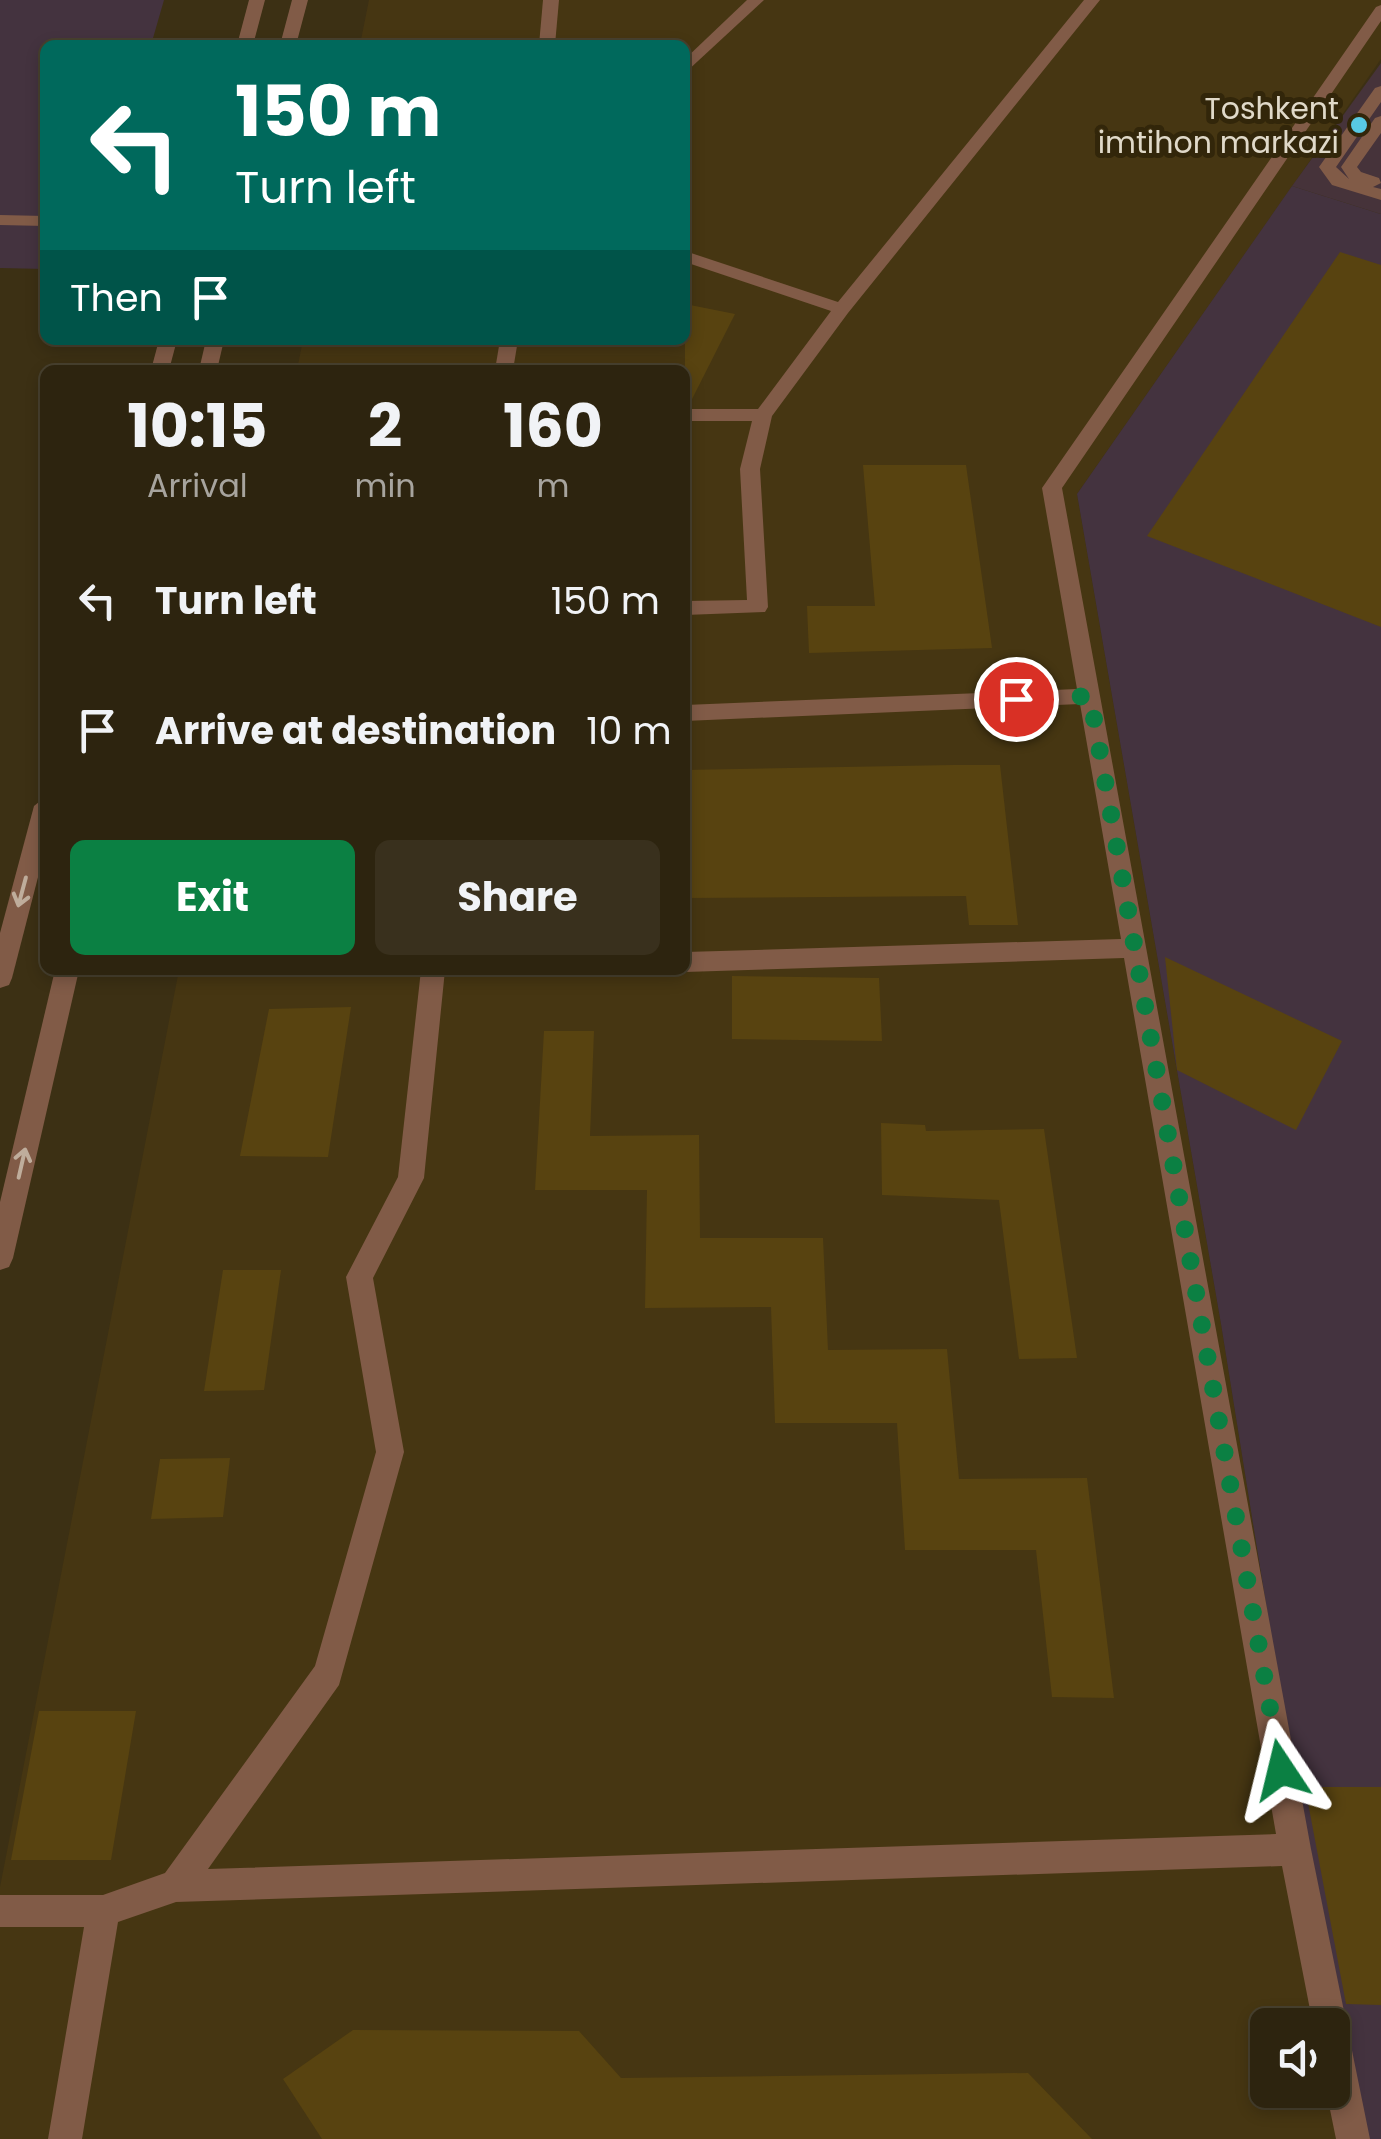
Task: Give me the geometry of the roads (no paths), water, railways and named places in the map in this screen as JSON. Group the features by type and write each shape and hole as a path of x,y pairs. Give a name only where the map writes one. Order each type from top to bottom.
{"street":[{"path":"246,40 257,0"},
{"path":"289,40 300,0"},
{"path":"548,40 552,0"},
{"path":"690,63 756,0"},
{"path":"690,608 758,607 750,470 763,415 842,309 1092,0"},
{"path":"1327,2008 1132,948 1052,488 1381,10"},
{"path":"1381,91 1327,167 1338,181 1381,195"},
{"path":"1381,122 1373,146 1349,168 1356,176 1381,184"},
{"path":"0,220 40,221"},
{"path":"690,258 842,309"},
{"path":"690,415 763,415"},
{"path":"690,713 1090,696"},
{"path":"0,978 40,825"},
{"path":"690,962 1132,948"},
{"path":"0,1258 67,975"},
{"path":"176,1886 328,1674 390,1452 360,1277 412,1178 432,975"},
{"path":"0,1911 103,1911 176,1886 1295,1849"},
{"path":"64,2139 103,1911"},
{"path":"1347,2108 1353,2139"}],"place":[{"name":"Toshkent imtihon markazi","path":"1359,125"}]}
